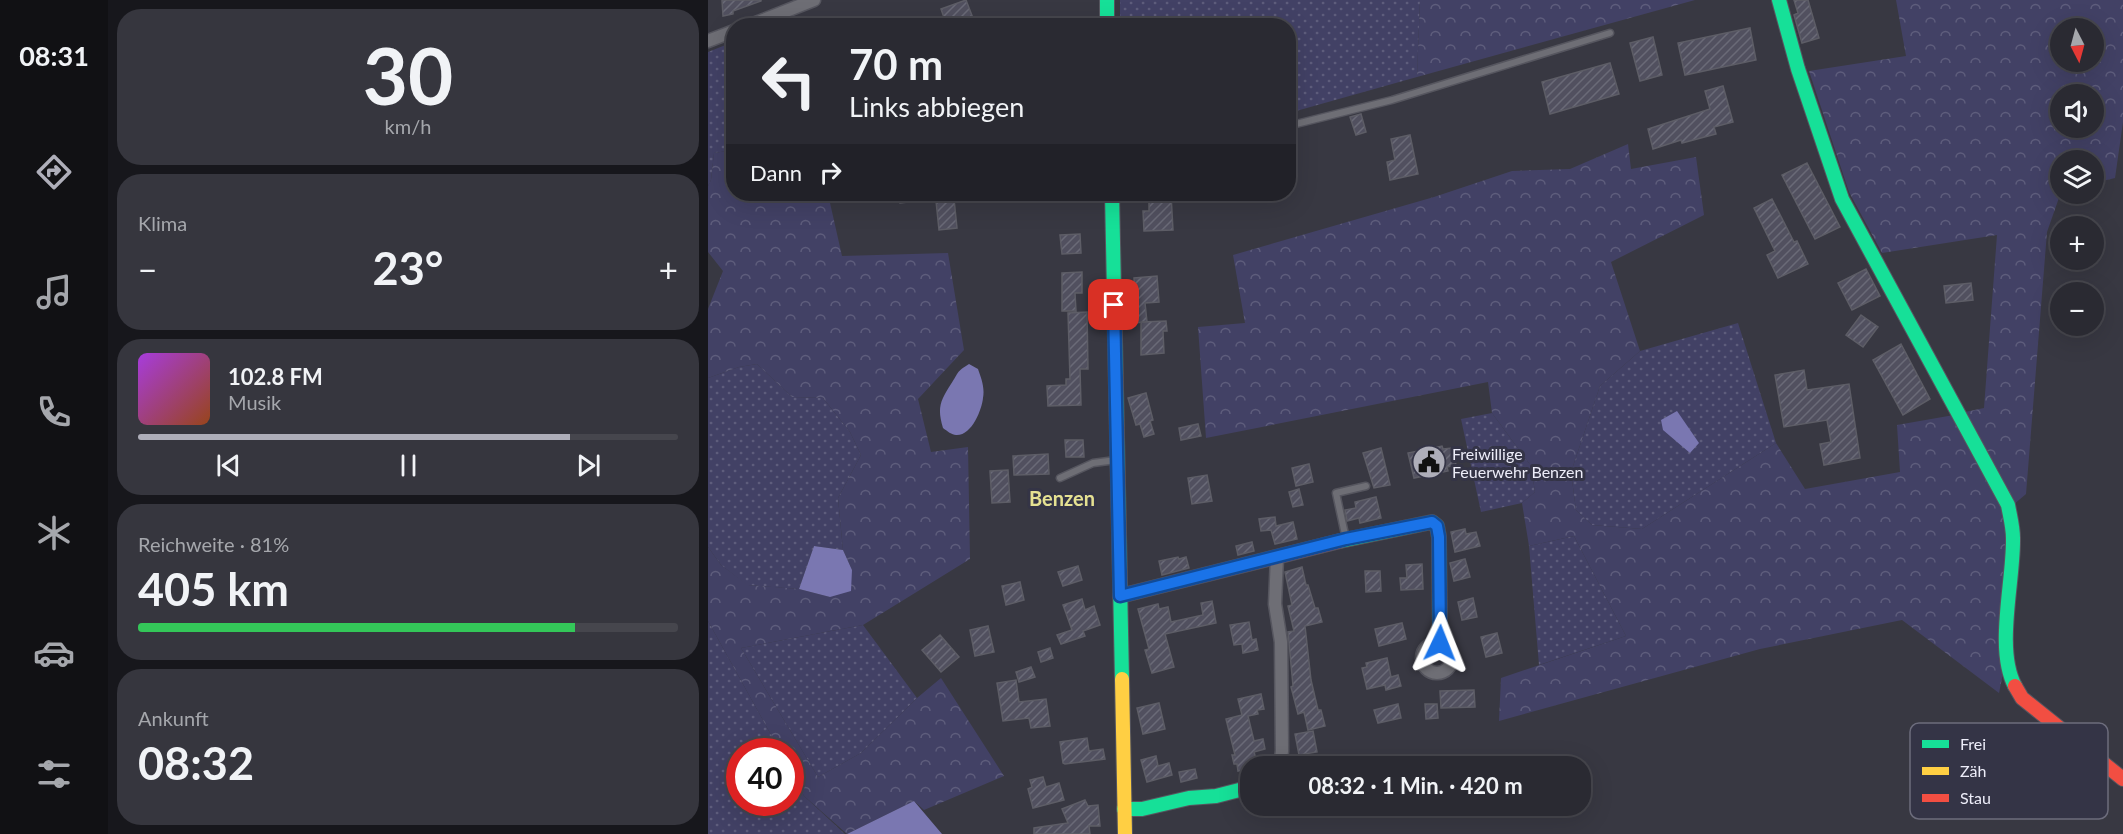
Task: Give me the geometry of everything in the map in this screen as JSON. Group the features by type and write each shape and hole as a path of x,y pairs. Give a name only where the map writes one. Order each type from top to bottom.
{"street":[{"path":"768,18 814,0"},
{"path":"1107,0 1107,18"},
{"path":"1779,0 1798,69 1842,200 2008,505 2013,537 2006,651 2011,678 2022,698 2053,723"},
{"path":"708,41 726,34"},
{"path":"1112,201 1125,834"},
{"path":"1120,596 1346,539 1429,522 1435,523 1439,537 1440,643"},
{"path":"1277,557 1275,604 1281,642 1281,756"},
{"path":"2108,767 2123,779"},
{"path":"1124,809 1142,809 1240,790"}],"lane":[{"path":"1296,124 1392,100 1610,33"},
{"path":"1060,478 1093,463 1116,460"},
{"path":"1346,539 1336,494 1365,486"}],"green space":[{"path":"1120,0 1420,0 1417,77 1296,111 1296,18 1120,18"},
{"path":"1420,0 1695,0 1417,77"},
{"path":"1896,0 2123,0 2123,122 2115,178 2104,181 2104,150 2050,150 2050,204 2057,204 2053,216 2050,216 2047,232 2026,494 2013,505 1965,412 1984,408 1997,235 1882,253 1849,192 1809,71 1906,56"},
{"path":"726,45 726,151 714,153 711,180 708,186 708,52"},
{"path":"1628,144 1631,169 1696,157 1704,215 1611,262 1640,351 1600,386 1571,472 1576,510 1592,525 1642,529 1776,443 1805,489 1900,472 1897,425 1954,415 2004,503 2010,566 2003,673 1999,693 1902,620 1760,649 1499,721 1501,678 1626,636 1574,536 1529,546 1522,503 1535,492 1531,466 1492,413 1488,382 1206,438 1198,327 1245,323 1233,255 1434,197 1512,171 1570,169"},
{"path":"726,151 726,201 830,201 842,256 948,253 964,350 918,399 931,452 968,447 970,559 863,625 741,648 795,738 773,738 708,621 708,547 721,565 748,585 799,589 830,597 852,570 843,550 838,498 861,455 850,432 823,398 792,397 757,364 739,367 708,378 708,309 723,271 708,252 708,186 711,180 714,153"},
{"path":"1738,323 1776,443 1642,529 1592,525 1576,510 1571,472 1600,386 1640,351"},
{"path":"757,364 792,397 823,398 850,432 861,455 838,498 843,550 814,546 799,589 747,585 721,565 708,547 708,378 739,367"},
{"path":"1492,413 1531,466 1535,492 1522,503 1481,512 1461,419"},
{"path":"1574,536 1626,636 1539,665 1529,546"},
{"path":"708,621 773,738 726,738 726,816 804,816 804,796 845,834 708,834"},
{"path":"863,625 917,698 861,753 818,777 804,754 804,738 795,738 741,648"},
{"path":"941,678 1004,776 924,810 914,801 847,834 804,796 804,754 818,777 861,753 917,698"}],"shaded area":[{"path":"969,364 978,369 983,390 982,403 971,427 962,434 954,435 943,428 940,415 941,405 944,395 958,372"},
{"path":"1677,411 1699,443 1690,453 1663,430 1661,420"},
{"path":"814,546 843,550 852,570 851,591 830,597 799,589"},
{"path":"914,801 942,834 847,834"}],"building":[{"path":"722,0 761,1 733,11 733,14 723,16"},
{"path":"966,0 973,18 944,18 941,9"},
{"path":"1794,0 1808,0 1819,38 1802,43 1794,15 1798,13"},
{"path":"1750,28 1756,60 1685,75 1678,43"},
{"path":"1653,37 1662,75 1640,81 1630,43"},
{"path":"1610,63 1619,94 1550,114 1542,82"},
{"path":"1723,86 1733,122 1714,127 1716,134 1682,143 1681,140 1653,149 1648,129 1710,109 1705,91"},
{"path":"1361,114 1366,132 1356,135 1350,117"},
{"path":"1410,135 1418,174 1390,180 1387,162 1395,160 1391,139"},
{"path":"1807,163 1840,227 1815,239 1782,175"},
{"path":"1772,199 1808,264 1778,278 1767,255 1775,251 1754,208"},
{"path":"936,201 954,201 957,228 939,230"},
{"path":"1149,201 1171,201 1173,230 1144,231 1143,211 1149,211"},
{"path":"1080,234 1081,253 1062,254 1060,235"},
{"path":"1866,269 1880,296 1852,310 1838,283"},
{"path":"1082,272 1082,293 1075,293 1076,311 1062,311 1062,273"},
{"path":"1157,276 1159,302 1145,303 1147,322 1131,323 1131,304 1135,303 1134,278"},
{"path":"1971,283 1973,300 1946,303 1944,286"},
{"path":"1087,312 1088,369 1080,369 1081,405 1048,406 1047,386 1066,385 1066,379 1070,379 1068,313"},
{"path":"1861,315 1878,327 1863,347 1846,335"},
{"path":"1166,321 1167,331 1163,331 1164,353 1141,355 1141,322"},
{"path":"1901,344 1930,399 1903,415 1873,360"},
{"path":"1804,370 1807,390 1849,384 1860,458 1824,465 1820,444 1831,442 1827,420 1784,427 1775,375"},
{"path":"1146,393 1154,434 1144,437 1140,424 1136,425 1128,398"},
{"path":"1198,424 1201,436 1181,440 1179,428"},
{"path":"1065,440 1083,440 1084,457 1066,457"},
{"path":"1442,446 1443,449 1452,448 1456,465 1447,467 1448,471 1414,478 1408,453"},
{"path":"1381,448 1390,485 1374,488 1363,453"},
{"path":"1048,454 1049,474 1014,475 1013,456"},
{"path":"1309,464 1313,482 1296,486 1292,468"},
{"path":"1008,470 1010,502 992,503 990,471"},
{"path":"1207,475 1212,501 1192,504 1188,478"},
{"path":"1299,489 1303,505 1293,507 1289,492"},
{"path":"1376,497 1381,518 1360,523 1359,518 1347,521 1345,510 1356,508 1355,502"},
{"path":"1275,517 1276,526 1293,522 1297,539 1275,544 1271,530 1261,531 1259,519"},
{"path":"1465,529 1466,534 1476,532 1480,546 1455,552 1451,532"},
{"path":"1252,542 1254,551 1238,555 1236,546"},
{"path":"1178,557 1179,559 1186,557 1189,568 1162,575 1159,561"},
{"path":"1465,559 1470,577 1454,581 1450,563"},
{"path":"1422,564 1423,589 1401,590 1400,578 1407,578 1406,565"},
{"path":"1078,566 1082,580 1063,586 1058,572"},
{"path":"1302,567 1306,585 1308,585 1315,608 1318,608 1322,622 1305,626 1311,680 1318,710 1321,710 1325,726 1308,730 1304,712 1298,714 1291,687 1293,686 1288,632 1294,631 1288,606 1292,605 1285,572"},
{"path":"1365,571 1380,571 1381,591 1366,592"},
{"path":"1020,582 1024,600 1006,605 1002,586"},
{"path":"1473,598 1477,617 1462,620 1458,602"},
{"path":"1082,599 1085,610 1094,606 1100,625 1083,631 1085,636 1061,644 1057,635 1072,630 1063,605"},
{"path":"1212,601 1216,623 1165,634 1174,667 1152,673 1145,650 1149,649 1138,609 1158,604 1159,609 1168,607 1171,622 1203,615 1201,603"},
{"path":"1249,622 1252,640 1256,639 1258,650 1243,653 1242,644 1234,645 1230,625"},
{"path":"1402,623 1406,639 1379,646 1375,629"},
{"path":"988,626 994,652 975,656 970,630"},
{"path":"1497,633 1502,653 1486,657 1481,637"},
{"path":"940,635 959,657 941,672 922,650"},
{"path":"1050,648 1053,658 1041,662 1038,652"},
{"path":"1387,658 1391,677 1398,675 1401,686 1386,690 1385,685 1367,689 1362,668 1367,667 1366,663"},
{"path":"1031,667 1035,677 1019,682 1016,672"},
{"path":"1016,680 1019,702 1046,699 1050,726 1031,728 1029,718 1003,721 997,683"},
{"path":"1474,690 1475,707 1441,708 1440,691"},
{"path":"1261,694 1264,709 1257,710 1258,714 1248,716 1254,741 1263,739 1265,749 1254,752 1255,756 1240,756 1240,771 1238,771 1237,764 1234,764 1232,755 1235,755 1226,719 1242,715 1238,699"},
{"path":"1159,703 1165,729 1143,734 1137,708"},
{"path":"1398,704 1401,718 1378,723 1374,710"},
{"path":"1425,704 1437,704 1438,718 1426,719"},
{"path":"1313,731 1317,752 1299,755 1295,734"},
{"path":"1087,738 1089,751 1103,749 1105,759 1063,763 1060,742"},
{"path":"1156,756 1158,766 1169,763 1172,775 1147,782 1141,760"},
{"path":"1195,769 1197,778 1181,782 1179,772"},
{"path":"1043,777 1046,787 1059,783 1064,800 1033,808 1028,789 1032,787 1030,780"},
{"path":"1085,800 1088,806 1098,805 1100,826 1089,826 1090,834 1034,834 1034,828 1068,823 1062,809"}],"traffic: fast":[{"path":"1107,0 1107,18"},
{"path":"1779,0 1798,69 1842,199 2008,505 2012,526 2013,555 2006,653 2009,671 2015,686"},
{"path":"1112,201 1122,679"},
{"path":"1340,541 1432,522 1437,526 1440,643"},
{"path":"1124,809 1142,809 1240,790"}],"traffic: slow":[{"path":"1122,679 1125,834"}],"traffic: jam":[{"path":"1120,596 1340,541"},
{"path":"2015,686 2022,698 2053,723"},
{"path":"2108,767 2123,779"}],"place":[{"name":"Freiwillige Feuerwehr Benzen","path":"1429,462"}],"district":[{"name":"Benzen","path":"1062,498"}],"route":[{"path":"1114,305 1120,596 1346,539 1432,522 1437,526 1439,537 1440,643"}]}
